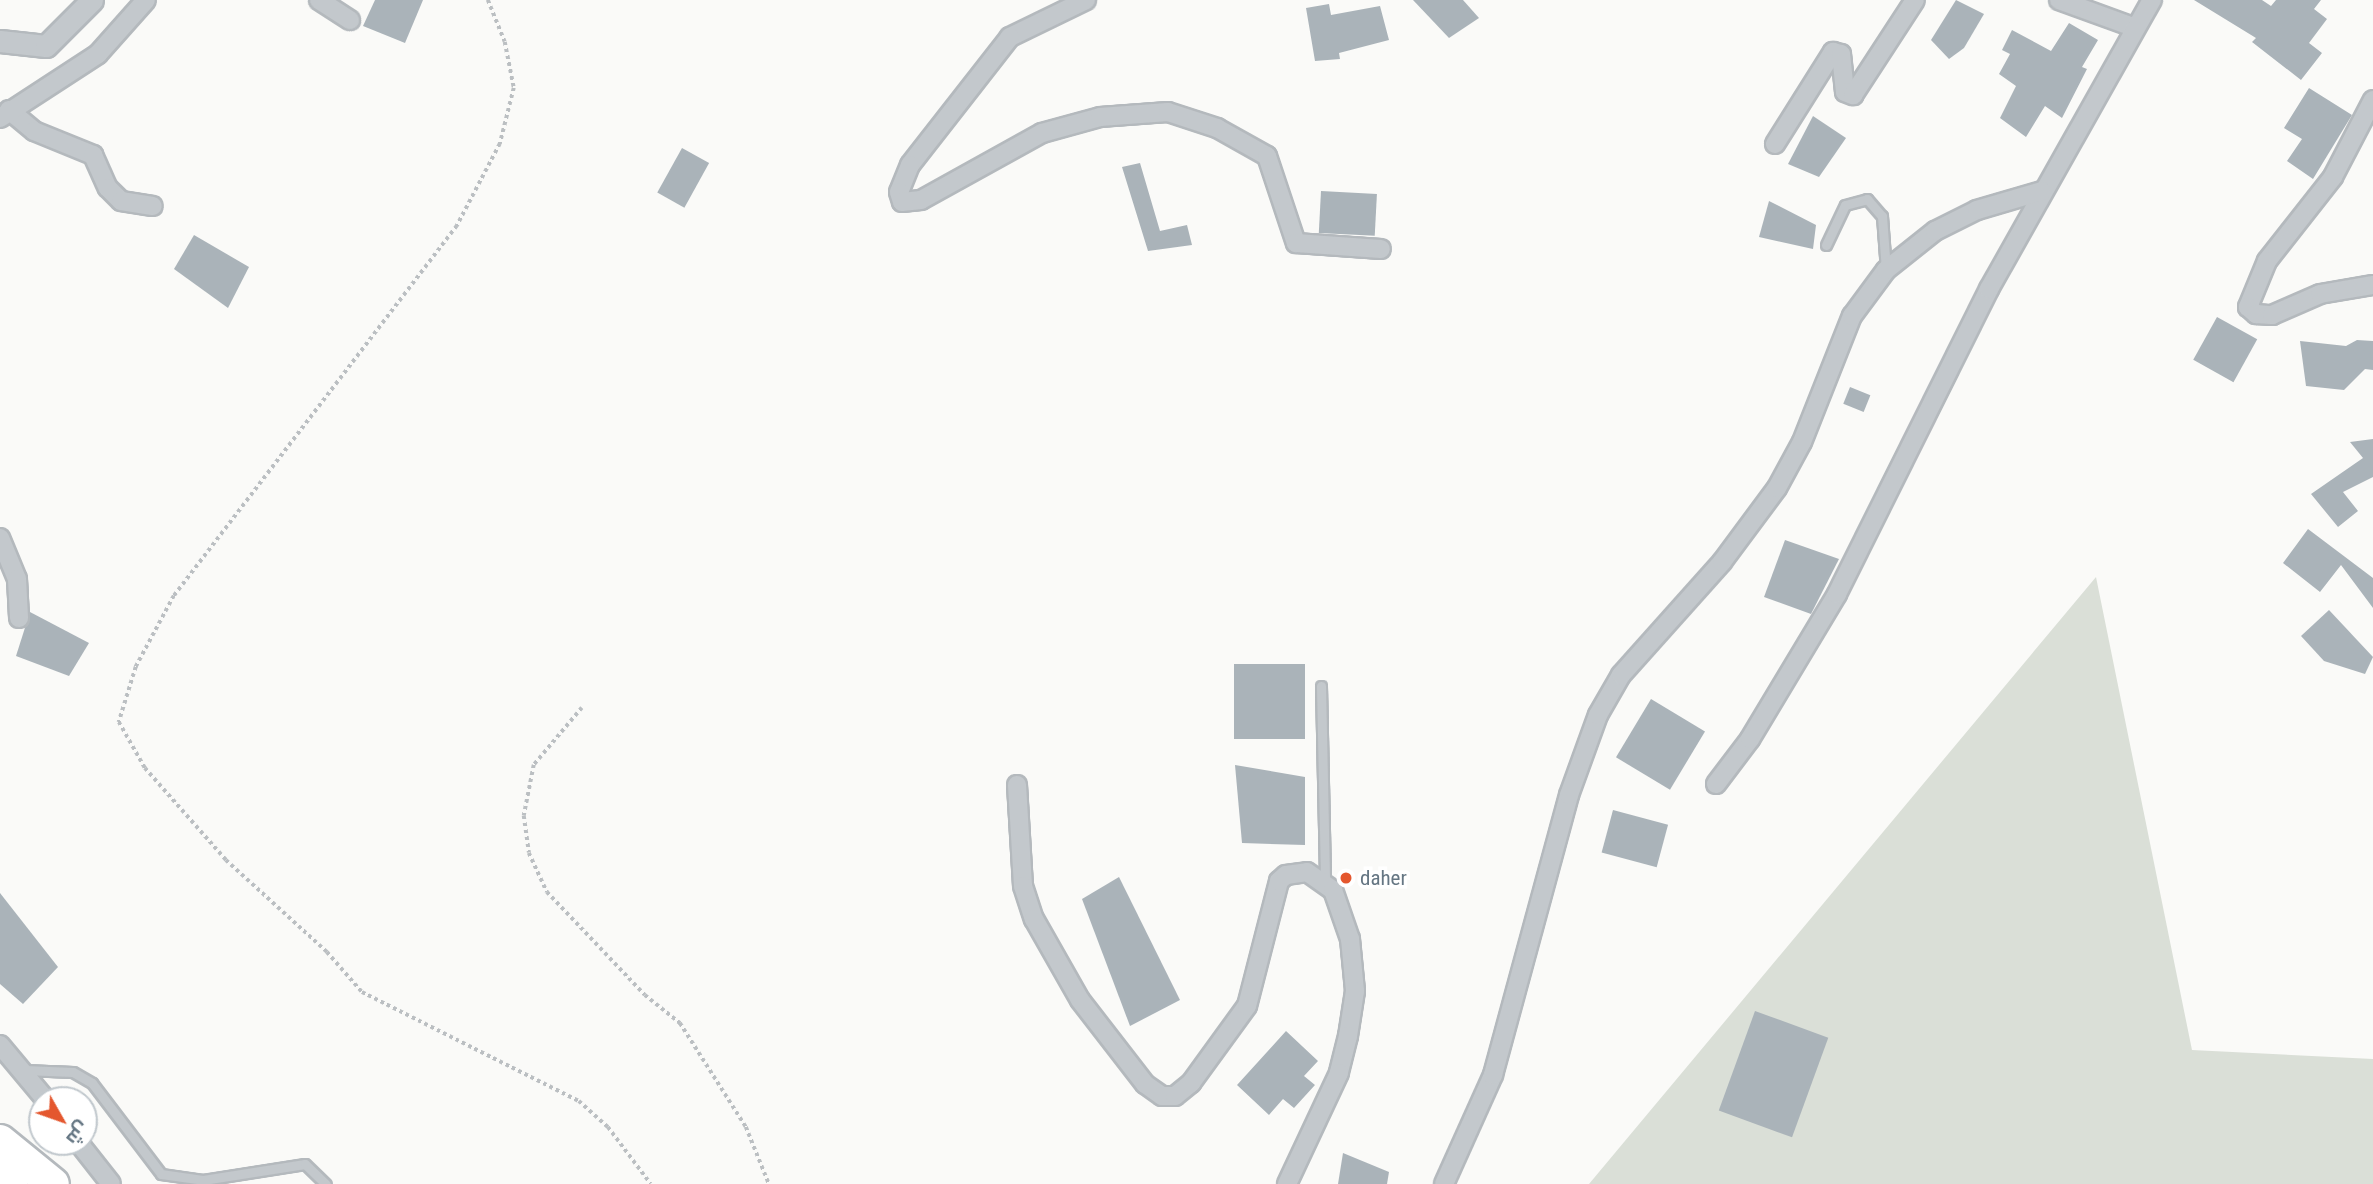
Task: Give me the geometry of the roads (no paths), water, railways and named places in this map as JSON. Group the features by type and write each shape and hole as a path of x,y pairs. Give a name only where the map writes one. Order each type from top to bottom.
{"highway":[{"path":"0,1141 53,1184"},
{"path":"0,1176 11,1184"}],"street":[{"path":"0,28 41,34 77,0"},
{"path":"0,41 46,46 92,0"},
{"path":"146,0 97,54 4,114 34,131 93,155 108,188 121,201 153,206"},
{"path":"319,0 350,20"},
{"path":"1086,0 1010,37 909,165 899,192 902,202 921,200 1042,133 1100,117 1168,112 1217,128 1267,156 1296,243 1381,249"},
{"path":"1775,144 1833,52 1840,54 1845,92 1853,95 1915,0"},
{"path":"2059,0 2133,27"},
{"path":"1716,784 1750,739 1837,594 2042,191 2144,3"},
{"path":"2373,100 2333,177 2267,261 2248,307 2256,314 2272,315 2320,294 2373,285"},
{"path":"1444,1184 1493,1075 1569,796 1598,715 1621,675 1722,562 1777,488 1802,442 1852,316 1886,270 1935,231 1977,210 2042,191"},
{"path":"0,538 17,579 19,618"},
{"path":"1017,785 1023,886 1034,919 1080,1000 1145,1084 1162,1096 1175,1096 1191,1083 1247,1006 1279,881 1297,871 1325,880 1346,920 1355,991 1339,1073 1287,1184"},
{"path":"0,1045 36,1086"},
{"path":"89,1156 111,1184"}],"lane":[{"path":"1826,245 1845,205 1867,200 1882,216 1886,270"},
{"path":"1321,686 1325,880"},
{"path":"24,1070 73,1072 92,1083 161,1174 202,1180 304,1164 326,1184"}],"place":[{"name":"daher","path":"1346,878"}]}
